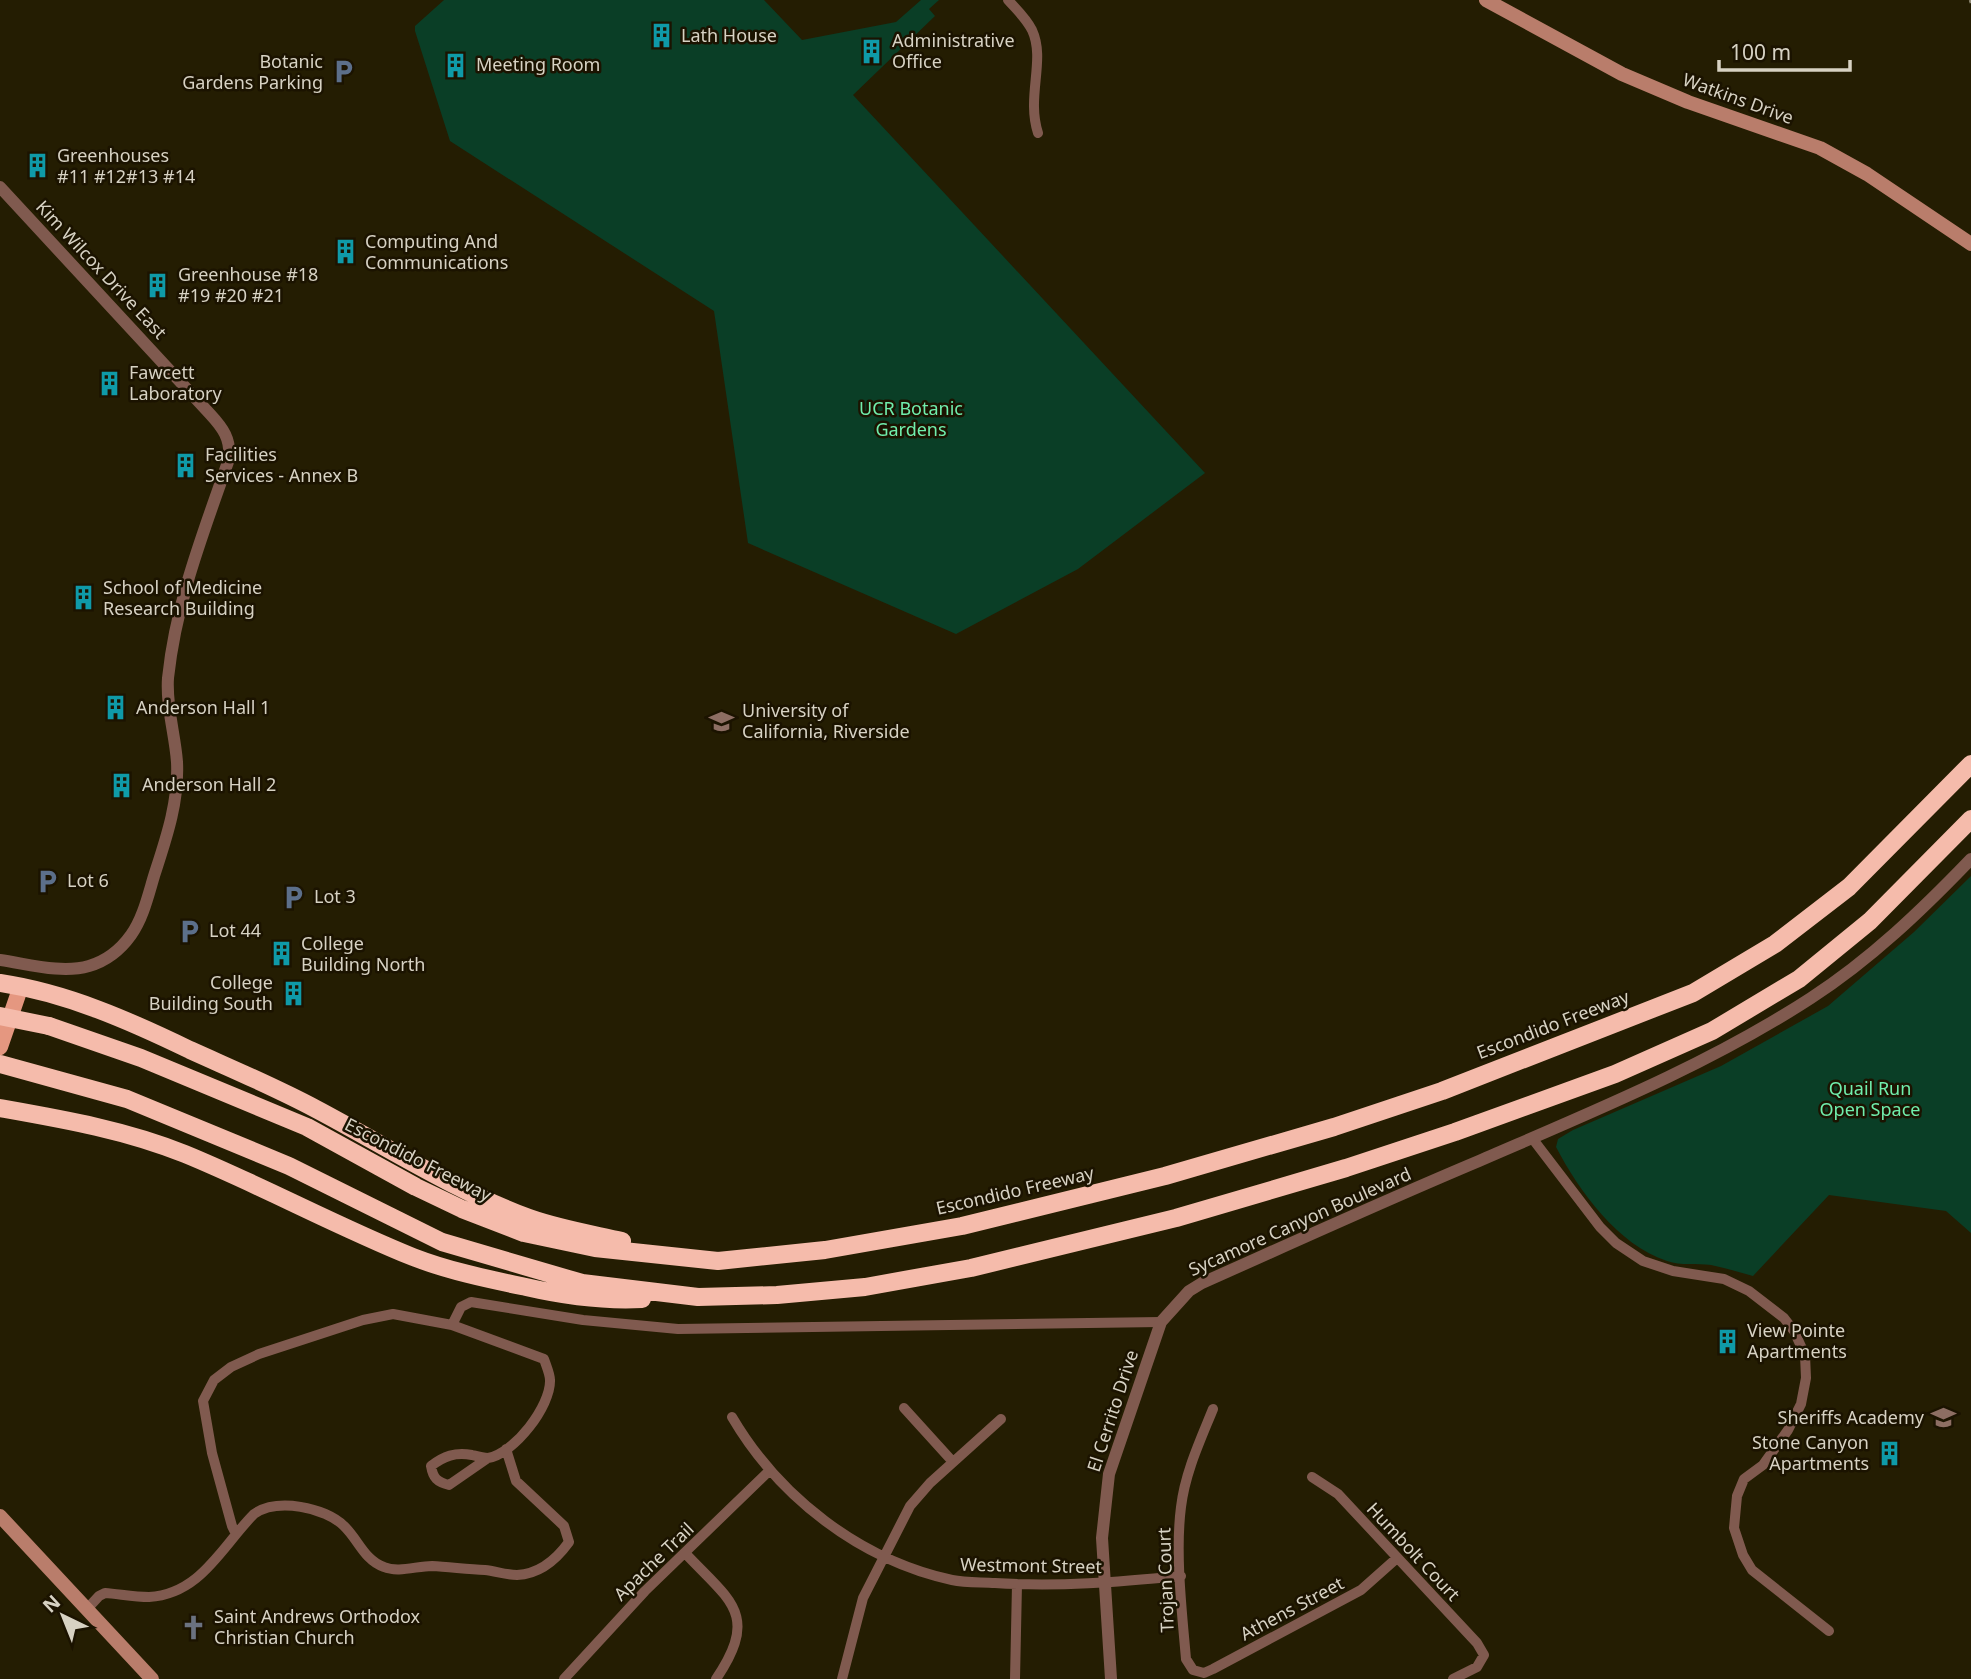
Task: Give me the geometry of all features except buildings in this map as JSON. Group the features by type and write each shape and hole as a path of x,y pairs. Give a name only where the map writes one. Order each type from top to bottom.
{"highway":[{"name":"Escondido Freeway","path":"0,1016 49,1026 141,1058 307,1127 416,1187 462,1209 524,1233 595,1248 718,1261 825,1250 962,1226 1165,1176 1334,1127 1442,1091 1692,993 1775,944 1849,887 1971,764"},
{"path":"0,1108 123,1133 185,1154 414,1257 561,1295 615,1300 777,1294 866,1286 984,1265 1176,1218 1346,1168 1615,1074 1712,1031 1799,979 1870,921 1971,819"},
{"path":"0,984 21,986 121,1017 314,1107 435,1175 530,1218 565,1229 718,1261"},
{"path":"0,1064 139,1104 289,1166 442,1242 582,1283 698,1297"}],"main road":[{"name":"Watkins Drive","path":"1486,0 1622,74 1688,102 1820,148 1867,174 1971,244"},
{"path":"0,1047 21,986"},
{"path":"0,1516 152,1679"}],"street":[{"path":"1007,0 1024,18 1035,39 1037,58 1032,102 1038,133"},
{"name":"Kim Wilcox Drive East","path":"0,187 210,414 229,441 229,459 188,575 173,642 168,694 177,760 173,811 140,919 131,935 114,953 91,965 64,969 0,960"},
{"name":"Sycamore Canyon Boulevard","path":"1161,1322 1183,1297 1202,1283 1703,1060 1813,997 1907,923 1971,859"},
{"path":"1532,1138 1600,1227 1616,1243 1643,1261 1673,1271 1724,1279 1741,1287 1784,1318 1794,1331 1805,1354 1801,1404 1788,1430 1763,1465 1744,1479 1737,1496 1734,1528 1743,1555 1752,1570 1829,1631"},
{"path":"452,1325 461,1307 471,1302 559,1317 671,1329 1161,1322"},
{"path":"236,1534 212,1453 204,1412 203,1401 214,1380 231,1367 259,1354 363,1320 393,1314 452,1325 544,1359 551,1381 543,1410 518,1439 449,1485 440,1483 433,1476 431,1466 443,1457 462,1453 488,1458"},
{"name":"El Cerrito Drive","path":"1111,1679 1102,1538 1109,1474 1161,1322"},
{"path":"904,1408 953,1462"},
{"name":"Trojan Court","path":"1193,1670 1186,1659 1178,1546 1181,1506 1190,1470 1213,1409"},
{"name":"Westmont Street","path":"732,1417 750,1447 769,1471 800,1502 826,1522 883,1557 954,1580 1017,1584 1106,1584 1181,1576"},
{"path":"842,1679 863,1598 910,1506 930,1483 1001,1419"},
{"path":"87,1609 105,1593 147,1597 181,1589 203,1574 246,1521 263,1508 296,1505 334,1517 352,1535 367,1556 386,1569 429,1566 517,1575 542,1569 558,1557 569,1542 564,1527 516,1481 506,1449"},
{"name":"Apache Trail","path":"564,1679 593,1646 769,1471"},
{"name":"Humbolt Court","path":"1312,1477 1338,1494 1477,1643 1484,1655 1477,1667 1453,1679"},
{"path":"685,1553 728,1599 738,1618 738,1639 728,1662 716,1679"},
{"name":"Athens Street","path":"1193,1670 1204,1673 1213,1669 1349,1597 1373,1582 1397,1558"},
{"path":"1015,1679 1017,1584"}],"green space":[{"name":"UCR Botanic Gardens","path":"444,0 764,0 802,40 896,22 921,0 939,0 929,9 935,16 853,95 1205,473 1078,569 956,634 748,543 714,311 450,141 415,31 415,26"},
{"name":"Quail Run Open Space","path":"1971,876 1971,1233 1946,1211 1829,1195 1753,1276 1711,1265 1667,1261 1632,1243 1616,1230 1588,1198 1565,1164 1556,1147 1558,1139 1721,1066 1828,1006 1914,932"}],"place":[{"name":"Lath House","path":"661,36"},
{"name":"Administrative Office","path":"872,51"},
{"name":"Meeting Room","path":"456,65"},
{"name":"Botanic Gardens Parking","path":"343,72"},
{"name":"Greenhouses #11 #12#13 #14","path":"37,166"},
{"name":"Computing And Communications","path":"345,252"},
{"name":"Greenhouse #18 #19 #20 #21","path":"158,285"},
{"name":"Fawcett Laboratory","path":"109,383"},
{"name":"Facilities Services - Annex B","path":"185,465"},
{"name":"School of Medicine Research Building","path":"83,598"},
{"name":"Anderson Hall 1","path":"116,708"},
{"name":"University of California, Riverside","path":"722,721"},
{"name":"Anderson Hall 2","path":"122,785"},
{"name":"Lot 6","path":"47,881"},
{"name":"Lot 3","path":"294,897"},
{"name":"Lot 44","path":"189,931"},
{"name":"College Building North","path":"281,954"},
{"name":"College Building South","path":"293,993"},
{"name":"View Pointe Apartments","path":"1727,1341"},
{"name":"Sheriffs Academy","path":"1944,1418"},
{"name":"Stone Canyon Apartments","path":"1889,1453"},
{"name":"Saint Andrews Orthodox Christian Church","path":"194,1627"}]}
